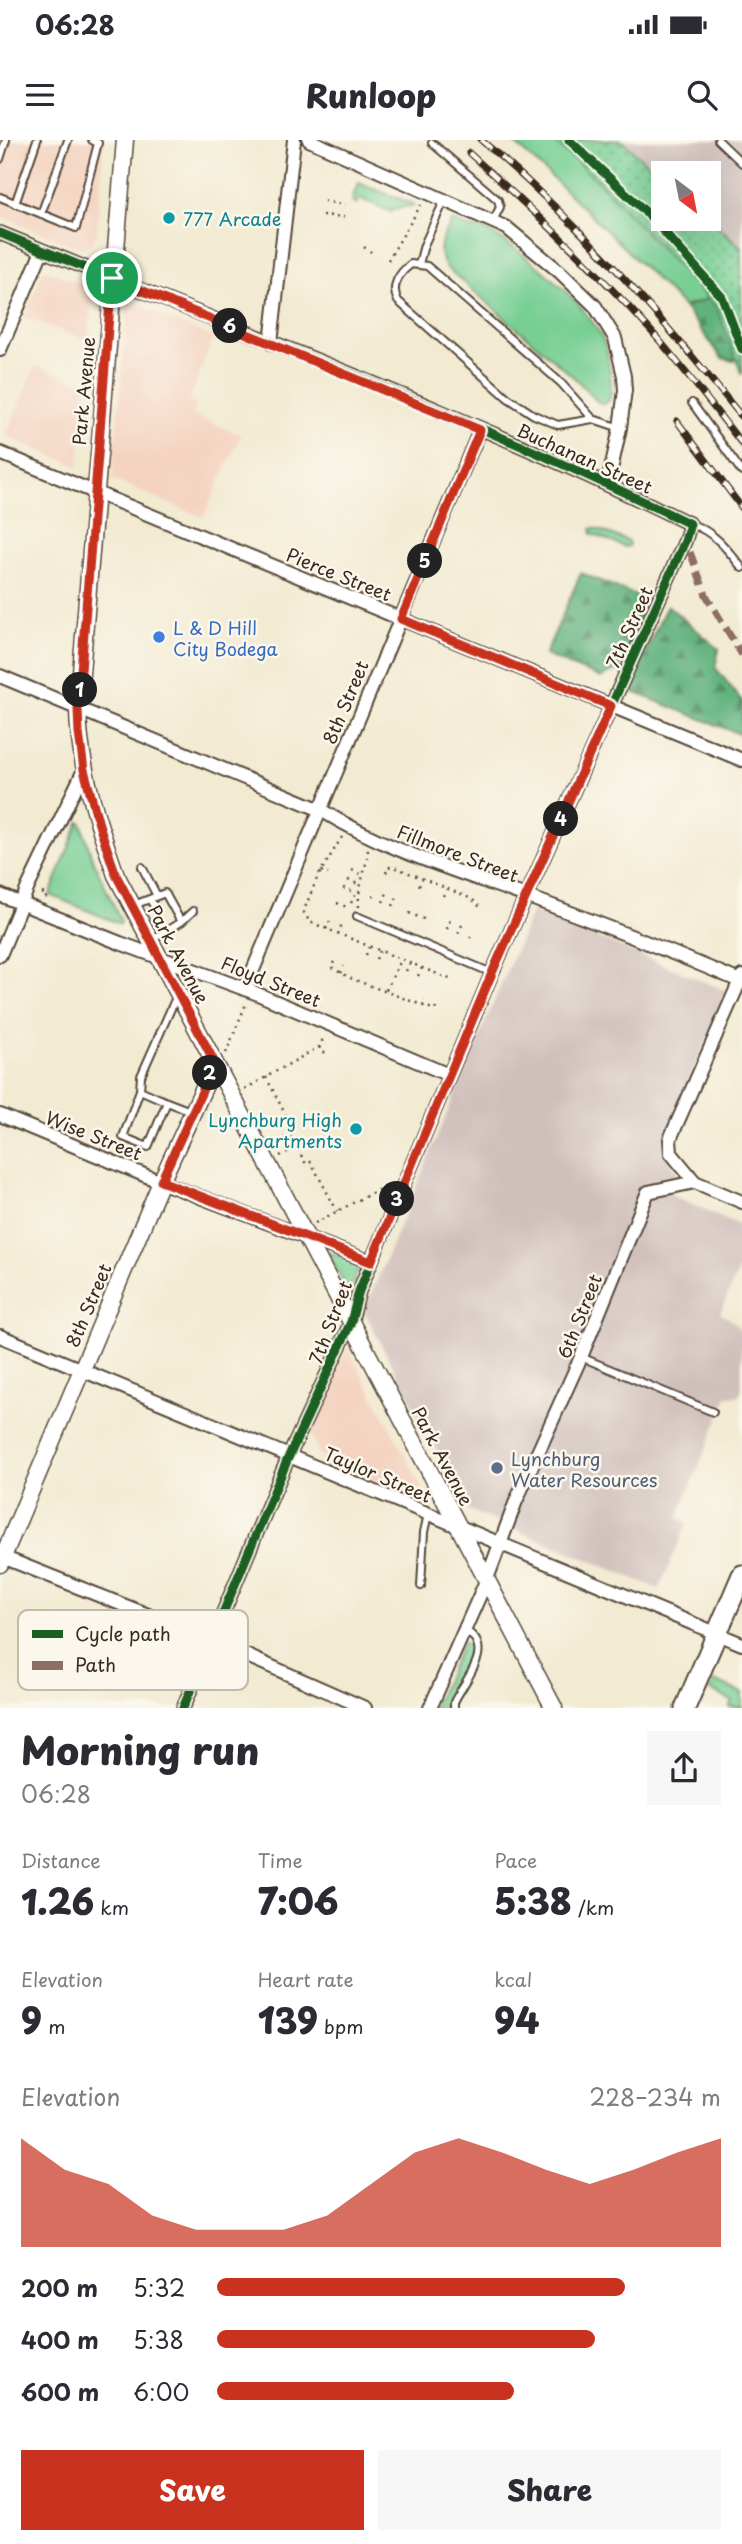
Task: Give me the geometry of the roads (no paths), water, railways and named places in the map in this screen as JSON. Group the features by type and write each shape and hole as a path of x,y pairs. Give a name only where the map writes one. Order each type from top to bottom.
{"main road":[{"name":"Park Avenue","path":"125,140 78,709 84,770 116,875 178,993 220,1058 307,1238 487,1579 548,1705"},
{"name":"8th Street","path":"1,1559 161,1181 220,1058"},
{"path":"685,1707 742,1575"}],"street":[{"path":"271,342 294,140"},
{"path":"309,140 507,228 560,272 603,316 619,348 625,390 608,483"},
{"name":"Buchanan Street","path":"0,233 271,342 608,483 690,524"},
{"path":"0,350 42,251"},
{"name":"8th Street","path":"245,989 480,430"},
{"name":"Pierce Street","path":"0,453 742,760"},
{"name":"7th Street","path":"224,1610 289,1456 351,1322 357,1296 492,973 685,541 690,524"},
{"name":"Fillmore Street","path":"0,677 321,810 341,822 423,859 741,980"},
{"path":"0,955 84,770"},
{"name":"Floyd Street","path":"0,895 245,989 449,1075"},
{"path":"741,980 670,1139 671,1153 695,1182 742,1202"},
{"name":"Wise Street","path":"0,1115 371,1262"},
{"name":"6th Street","path":"430,1707 487,1579 498,1544 581,1357 648,1192 695,1182"},
{"name":"Taylor Street","path":"0,1336 742,1644"},
{"path":"1,1559 133,1610"},
{"path":"248,1656 365,1707"},
{"name":"7th Street","path":"183,1707 190,1690"}],"lane":[{"path":"0,159 6,140"},
{"path":"16,204 37,140"},
{"path":"41,214 68,140"},
{"path":"0,197 76,228 98,143 92,140"},
{"path":"718,140 742,163"},
{"path":"432,143 498,200 500,207 493,221"},
{"path":"419,264 424,245 445,200"},
{"path":"593,419 561,383 427,267 419,264 406,268 397,279 394,291 398,300 508,398 534,415 558,425 593,419 620,428"},
{"path":"692,403 742,472"},
{"path":"690,524 705,528 742,568"},
{"path":"142,867 154,897 156,910"},
{"path":"132,905 165,893 181,922"},
{"path":"355,910 492,973"},
{"path":"151,940 181,922 193,911"},
{"path":"163,923 167,931"},
{"path":"167,1102 148,1147 123,1137 140,1090 141,1076 178,993"},
{"path":"140,1090 193,1112"},
{"path":"581,1357 713,1412"},
{"path":"421,1586 424,1532 428,1514"},
{"path":"454,1707 480,1649 477,1639 464,1630"}],"railway":[{"path":"481,140 586,238 681,343 742,417"},
{"path":"469,153 567,244 637,315 742,444"},
{"path":"677,421 742,508"}],"place":[{"name":"777 Arcade","path":"169,218"},
{"name":"L & D Hill City Bodega","path":"159,637"},
{"name":"Lynchburg High Apartments","path":"356,1129"},
{"name":"Lynchburg Water Resources","path":"497,1468"}]}
